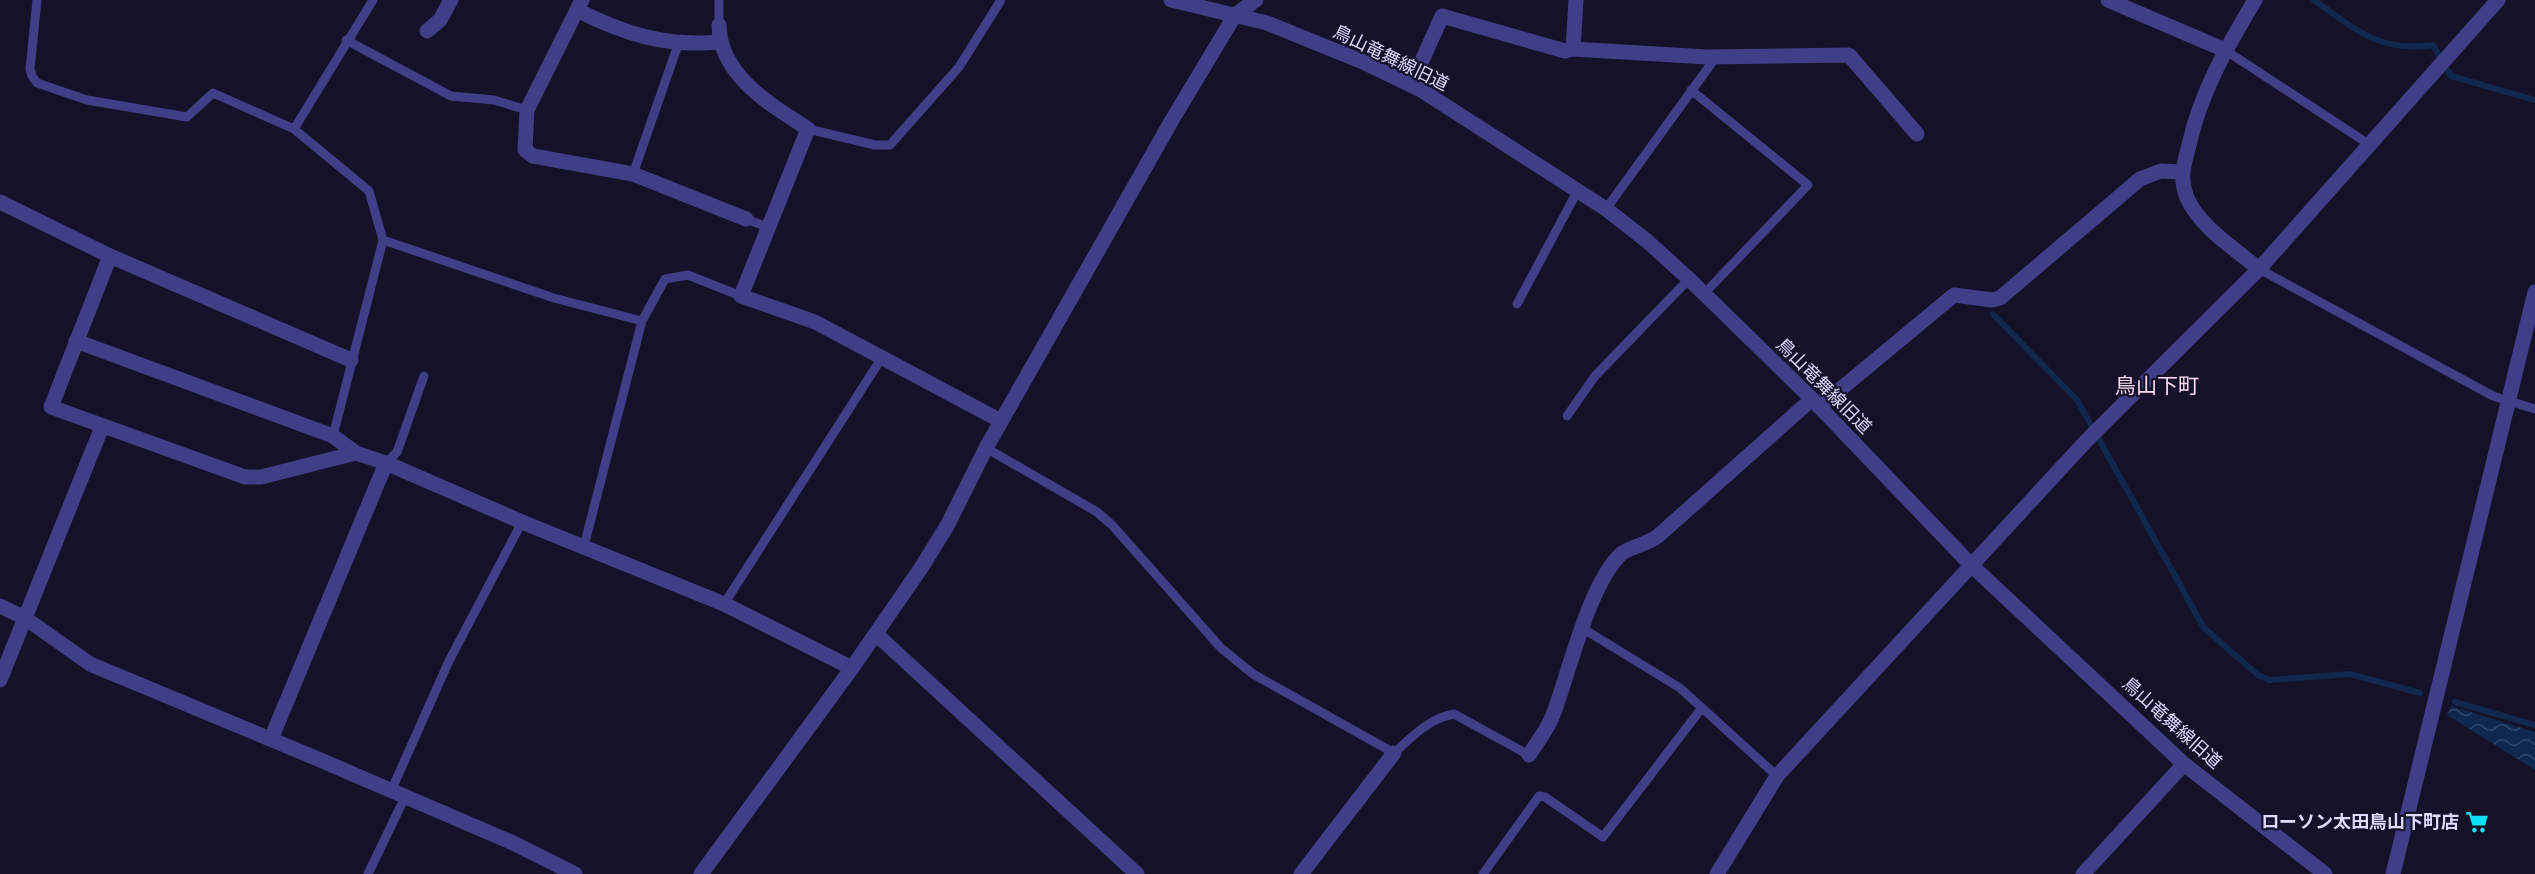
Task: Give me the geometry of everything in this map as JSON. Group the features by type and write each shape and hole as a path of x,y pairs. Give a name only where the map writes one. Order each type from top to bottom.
{"street":[{"path":"427,31 440,20 451,0"},
{"name":"鳥山竜舞線旧道","path":"1171,0 1236,7 1267,23 1363,62 1411,85 1606,209 1647,241 1689,279 1815,403 1971,565 2184,764 2325,874"},
{"path":"701,874 852,668 947,526 1001,421 1236,7 1256,0"},
{"path":"1573,49 1576,0"},
{"path":"2108,0 2225,50"},
{"path":"2255,0 2225,50 2200,102 2181,172 2187,198 2196,213 2259,269"},
{"path":"1717,874 1777,776 2087,440 2259,269 2498,0"},
{"path":"719,42 679,42 623,32 580,5 527,110 525,150 533,156 633,174 746,219"},
{"path":"1411,85 1442,16 1565,51 1573,49 1716,57 1849,55 1917,134"},
{"path":"719,25 719,42 724,53 757,96 808,129 741,296 815,322 880,359 1001,421"},
{"path":"1529,755 1552,718 1582,628 1609,568 1622,553 1641,547 1658,536 1815,403 1954,295 1992,300 2000,298 2140,179 2161,171 2181,172"},
{"path":"0,202 110,256 351,360"},
{"path":"110,256 51,407 245,477 261,477 356,453"},
{"path":"2393,874 2535,292"},
{"path":"76,341 333,436 356,453 386,463 522,522 724,604 852,668"},
{"path":"0,680 102,427"},
{"path":"271,739 386,463"},
{"path":"0,606 25,618 90,664 511,842 575,874"},
{"path":"876,634 1137,874"},
{"path":"1300,874 1394,753"},
{"path":"2083,874 2184,764"}],"lane":[{"path":"37,0 30,69 37,83 87,100 187,117 213,93 294,129 369,190 383,240 333,436"},
{"path":"294,129 346,40 373,0"},
{"path":"719,0 719,25"},
{"path":"808,129 875,145 890,145 959,67 1001,0"},
{"path":"346,40 451,96 494,100 527,110"},
{"path":"633,174 679,42"},
{"path":"2225,50 2370,145"},
{"path":"1606,209 1716,57"},
{"path":"1691,90 1808,185 1704,294"},
{"path":"1517,304 1578,190"},
{"path":"746,219 770,228"},
{"path":"383,240 554,298 642,321"},
{"path":"2259,269 2493,396 2535,409"},
{"path":"584,546 642,321 665,279 688,275 741,296"},
{"path":"1567,416 1595,376 1689,279"},
{"path":"724,604 880,359"},
{"path":"386,463 397,452 424,376"},
{"path":"986,448 1097,512 1112,525 1221,648 1253,674 1394,753 1430,722 1442,716 1454,714 1529,755"},
{"path":"368,874 449,662 522,522"},
{"path":"1582,628 1680,688 1777,776"},
{"path":"1484,874 1539,796 1545,797 1602,837 1701,709"}],"water":[{"path":"2451,706 2535,732 2535,770 2447,715"}],"waterway":[{"path":"2314,0 2355,29 2382,42 2414,47 2433,45 2451,76 2535,100"},
{"path":"1993,314 2077,400 2204,628 2258,675 2269,680 2350,674 2420,693"},
{"path":"2455,702 2535,725"}],"place":[{"name":"ローソン太田鳥山下町店","path":"2477,822"}],"district":[{"name":"鳥山下町","path":"2157,386"}]}
